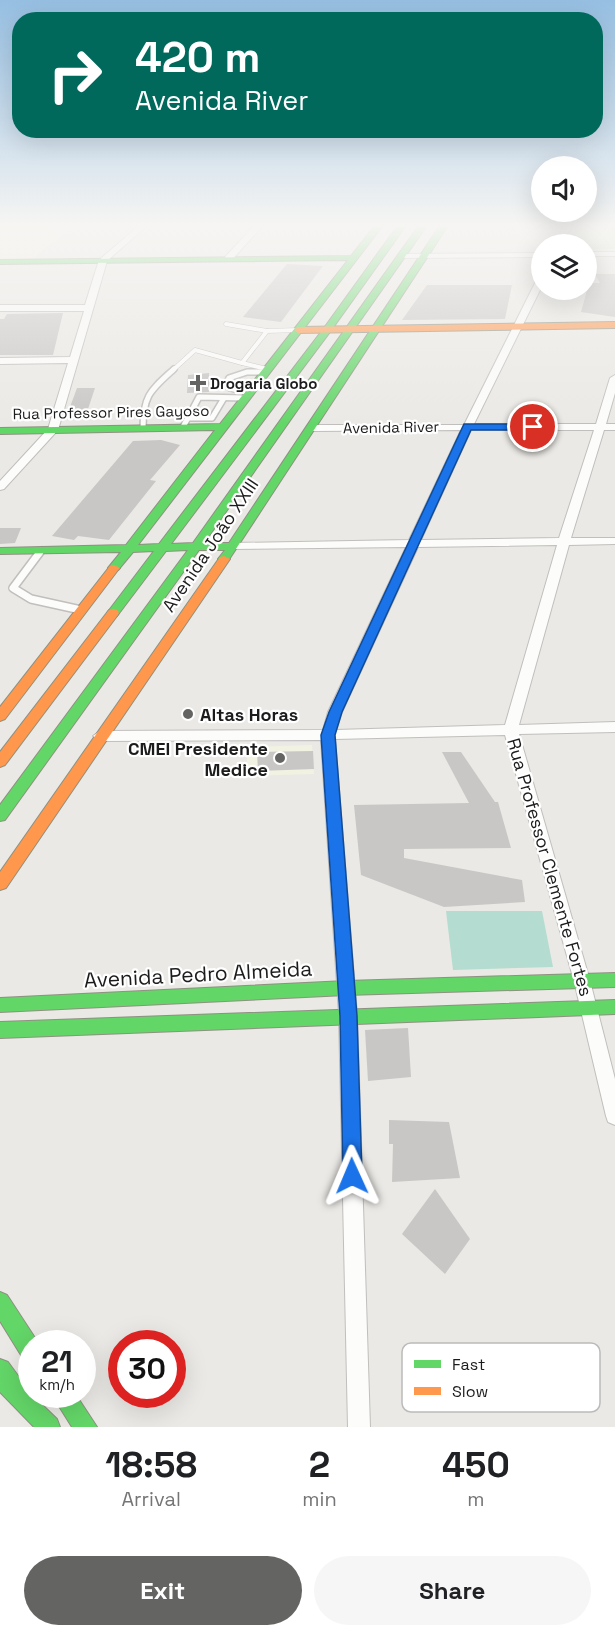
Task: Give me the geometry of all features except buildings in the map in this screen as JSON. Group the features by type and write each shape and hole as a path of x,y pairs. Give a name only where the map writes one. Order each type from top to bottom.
{"main road":[{"path":"0,716 127,548 329,291"},
{"name":"Avenida João XXIII","path":"0,762 355,291"},
{"name":"Avenida João XXIII","path":"0,816 378,291"},
{"name":"Avenida João XXIII","path":"0,884 99,736 220,565 402,291"},
{"path":"298,330 615,325"},
{"name":"Rua Professor Pires Gayoso","path":"0,431 143,428 186,423 223,427"},
{"path":"0,551 232,546"},
{"name":"Avenida Pedro Almeida","path":"0,1005 346,988 615,980"},
{"path":"0,1030 615,1007"},
{"path":"0,1302 18,1330"},
{"path":"0,1370 8,1384 49,1427"},
{"path":"72,1408 86,1427"}],"street":[{"path":"0,487 53,430 95,291"},
{"path":"359,1427 348,1016 328,735 335,712 468,427 531,299"},
{"path":"0,308 90,308"},
{"path":"0,361 73,360"},
{"name":"Rua Professor Clemente Fortes","path":"615,378 564,541 511,730 582,981 615,1116"},
{"name":"Avenida River","path":"312,428 615,427"},
{"path":"232,546 615,541"},
{"path":"99,736 328,735 615,727"}],"lane":[{"path":"226,324 267,331 298,330"},
{"path":"242,363 267,331"},
{"path":"143,428 143,405 150,391 195,350 265,371"},
{"path":"247,396 226,384 229,378 247,372 265,371"},
{"path":"186,423 199,398 247,396"},
{"path":"186,423 212,418 224,398"},
{"path":"42,550 13,588 31,599 82,610"}],"shaded area":[{"name":"CMEI Presidente Medice","path":"312,745 314,774 247,776 247,747"}],"green space":[{"path":"446,911 542,911 553,967 453,970"}],"traffic: fast":[{"path":"114,568 329,291"},
{"path":"113,613 355,291"},
{"path":"0,816 157,602 377,291"},
{"path":"224,559 401,291"},
{"path":"0,431 223,427"},
{"path":"0,551 232,546"},
{"path":"0,1005 346,988 615,980"},
{"path":"0,1030 615,1007"},
{"path":"0,1302 18,1330"},
{"path":"0,1370 8,1384 49,1427"},
{"path":"72,1408 86,1427"}],"traffic: slow":[{"path":"298,330 615,325"},
{"path":"0,884 224,559"},
{"path":"0,716 114,568"},
{"path":"0,762 113,613"}],"place":[{"name":"Drogaria Globo","path":"198,383"},
{"name":"Altas Horas","path":"188,714"},
{"name":"CMEI Presidente Medice","path":"280,758"}],"route":[{"path":"352,1176 348,1016 327,748 328,735 335,712 468,427 533,427"}]}
